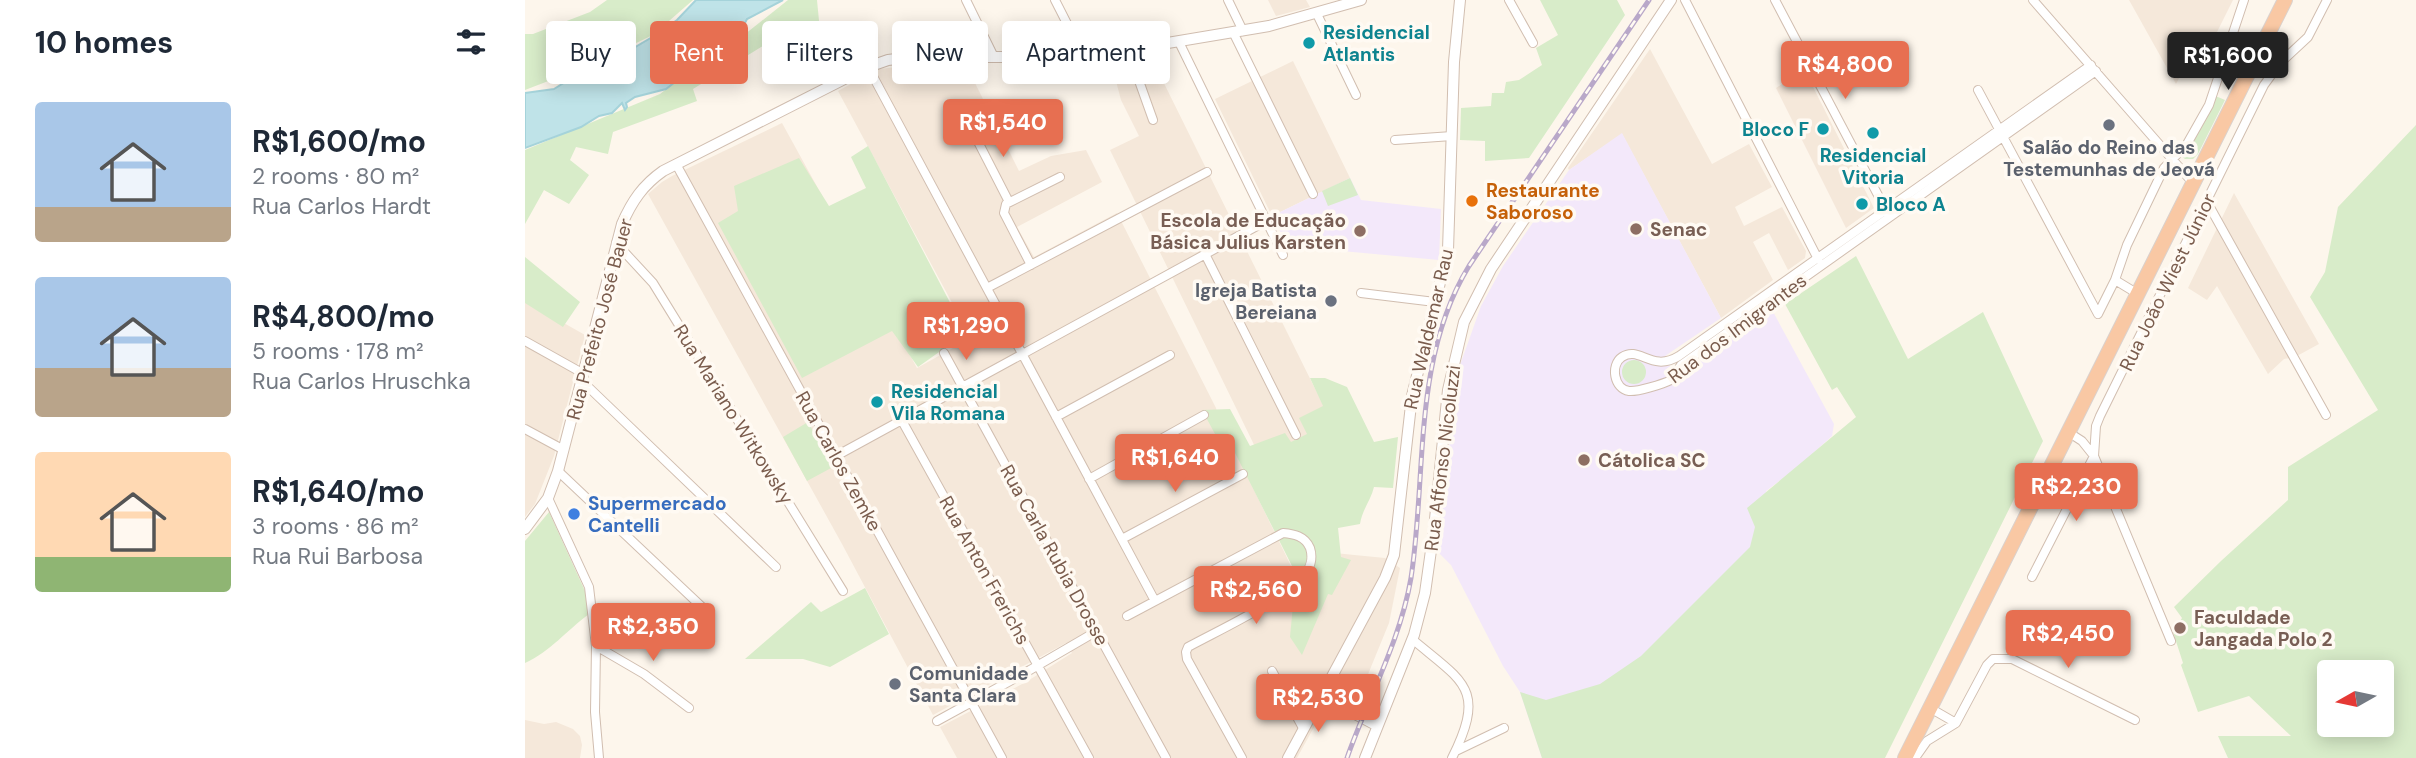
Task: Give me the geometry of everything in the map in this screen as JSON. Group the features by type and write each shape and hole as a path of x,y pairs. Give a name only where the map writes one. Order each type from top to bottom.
{"highway":[{"path":"1905,758 2285,0"}],"street":[{"path":"966,0 994,57"},
{"path":"1055,0 1066,21"},
{"path":"1229,0 1238,32 1313,194"},
{"name":"Rua Prefeito José Bauer","path":"1170,43 1238,32 1317,14 1361,0"},
{"name":"Rua Waldemar Rau","path":"1287,758 1385,578 1394,555 1408,421 1416,374 1448,250 1455,36 1460,0"},
{"path":"1509,0 1534,43"},
{"name":"Rua Affonso Nicoluzzi","path":"1364,758 1413,637 1425,593 1433,542 1448,390 1464,322 1491,269 1671,0"},
{"path":"1685,0 1818,259"},
{"path":"1775,0 1888,213"},
{"path":"2033,0 2193,183"},
{"path":"1977,90 2098,314 2115,280 2133,231 2164,168 2182,150 2209,105 2244,0"},
{"name":"Rua João Wiest Júnior","path":"2032,577 2094,456 2096,426 2264,85 2280,63 2308,37 2327,0"},
{"path":"1317,14 1356,95"},
{"path":"1179,42 1283,255"},
{"name":"Rua Prefeito José Bauer","path":"878,64 900,57 1002,57"},
{"name":"Rua dos Imigrantes","path":"1888,213 1671,361 1659,363 1634,354 1622,357 1616,367 1617,382 1622,388 1632,392 1671,380 1681,365 1888,213 2093,68"},
{"name":"Rua Prefeito José Bauer","path":"528,522 548,498 558,471 622,223 634,199 655,177 676,164 834,84"},
{"path":"876,84 1155,601"},
{"path":"1140,84 1153,120"},
{"path":"950,139 972,130 1009,202"},
{"path":"1395,140 1452,136"},
{"name":"Rua Carlos Zemke","path":"676,164 1002,758"},
{"path":"987,288 1207,172"},
{"path":"1031,265 1003,207 1060,177"},
{"path":"2207,202 2326,415"},
{"path":"836,456 1266,221"},
{"name":"Rua Mariano Witkowsky","path":"617,243 653,283 843,591"},
{"path":"1205,254 1296,435"},
{"path":"2115,280 2138,294"},
{"path":"1361,293 1435,302"},
{"path":"2126,317 2144,327"},
{"path":"525,341 583,377 776,567"},
{"name":"Rua Carla Rubia Drosse","path":"944,353 1166,758"},
{"path":"1056,417 1170,355"},
{"path":"1089,479 1205,415"},
{"name":"Rua Anton Frerichs","path":"901,419 1089,758"},
{"path":"525,429 564,450"},
{"path":"2068,432 2082,441 2094,456 2171,641"},
{"path":"558,471 703,608"},
{"path":"1122,539 1243,474"},
{"path":"548,498 589,587 596,646 595,712 600,758"},
{"path":"1127,615 1283,533 1301,537 1311,551 1311,562 1306,573 1265,605 1188,647 1185,652 1242,758"},
{"path":"937,720 972,703 1097,631"},
{"path":"1413,637 1457,672"},
{"path":"1413,637 1467,690 1469,707 1454,754"},
{"path":"596,646 644,674 689,708"},
{"path":"1915,758 1927,741 1956,723 1987,665 1993,659 2012,659 2135,720"},
{"path":"1272,671 1303,729"},
{"path":"1321,696 1376,725"},
{"path":"1930,708 1956,723"},
{"path":"1454,754 1504,728"}],"shaded area":[{"path":"1268,0 1306,0 1310,7 1276,16"},
{"path":"2129,0 2233,0 2207,47 2209,49 2201,67 2191,55 2176,84"},
{"path":"1650,49 1712,164 1749,144 1772,187 1735,207 1744,226 1782,207 1806,251 1805,258 1788,270 1769,233 1753,242 1773,280 1721,318 1622,134 1569,170 1568,168"},
{"path":"1293,61 1350,178 1272,216 1215,99"},
{"path":"892,68 892,84 976,84 1019,171 1051,156 1086,150 1102,182 1017,227 1034,257 1117,213 1216,408 1291,566 1314,551 1385,558 1400,568 1389,623 1362,689 1340,680 1297,758 957,758 940,727 1026,682 1072,653 1066,643 933,715 842,544 648,194 672,176 782,123 917,368 971,338 838,91 851,84 878,84 878,69"},
{"path":"1804,69 1874,208 1846,228 1776,88"},
{"path":"1117,84 1164,84 1332,423 1306,551 1110,150 1139,136 1121,100"},
{"name":"Cátolica SC","path":"1622,133 1721,318 1665,356 1676,378 1771,308 1834,424 1832,436 1766,491 1883,758 1542,758 1520,692 1503,666 1451,565 1439,553 1446,467 1459,368 1481,306 1503,266 1569,170"},
{"name":"Escola de Educação Básica Julius Karsten","path":"1350,178 1361,200 1441,209 1439,260 1288,246 1272,216"},
{"path":"2234,193 2319,344 2295,357 2284,359 2268,374 2217,286 2207,300 2188,288"},
{"path":"525,301 585,335 554,456 535,504 525,517"},
{"path":"525,720 544,724 556,722 573,729 580,736 580,758 525,758"}],"green space":[{"path":"607,0 693,0 669,21 650,21 650,36 636,43 636,21 567,21 590,12"},
{"path":"788,0 817,0 819,21 762,21 762,46 748,55 748,32"},
{"path":"1540,0 1617,0 1625,15 1529,158 1485,161 1485,141 1460,140 1461,108 1491,106 1492,93 1504,93 1506,82 1519,80 1542,65 1536,48 1558,35"},
{"path":"546,29 546,82 525,90 525,34"},
{"path":"673,84 701,84 693,89 697,101 613,132 608,154 576,147 570,160 589,175 569,204 544,190 525,224 525,150 660,94"},
{"path":"2213,95 2225,100 2198,154 2193,159 2185,159 2181,156"},
{"path":"2416,125 2416,758 2228,758 2218,736 2291,736 2249,696 2198,712 2181,665 2183,663 2173,632 2182,618 2174,607 2288,500 2288,467 2378,410 2310,297 2325,272 2338,207"},
{"path":"868,146 966,333 918,367 892,331 802,378 718,223 738,211 734,186 799,158 829,206 866,188 851,157"},
{"path":"1350,178 1358,195 1328,206 1322,191"},
{"path":"1856,256 1908,359 1983,312 2043,441 1885,758 1542,758 1520,692 1546,700 1600,684 1641,656 1750,547 1755,527 1747,508 1856,417 1837,387 1832,390 1785,304"},
{"path":"525,257 580,302 563,327 525,303"},
{"path":"1634,360 1642,364 1646,372 1642,380 1634,384 1626,380 1622,372 1626,364"},
{"path":"1310,378 1325,378 1347,387 1374,442 1398,437 1393,488 1374,487 1360,524 1338,528 1341,557 1351,560 1332,595 1328,594 1302,655 1290,637 1294,594 1304,587 1311,576 1292,566 1229,441 1221,445 1202,410 1230,409 1250,446 1285,433 1291,442 1307,434 1299,418 1323,406"},
{"path":"808,422 833,467 807,481 783,437"},
{"path":"549,512 585,591 589,614 551,647 525,663 525,541"},
{"path":"865,588 889,634 830,667 803,659 745,659 811,602 821,612"}],"water":[{"path":"696,0 783,0 746,21 677,20"},
{"path":"650,38 650,84 672,84 666,89 635,97 626,103 625,110 622,103 612,113 525,148 525,93 554,89 562,84 636,84 636,47"}],"railway":[{"path":"1347,758 1406,602 1416,539 1430,378 1438,339 1451,302 1469,266 1649,0"}],"place":[{"name":"Residencial Atlantis","path":"1309,43"},
{"name":"Salão do Reino das Testemunhas de Jeová","path":"2109,125"},
{"name":"Bloco F","path":"1823,129"},
{"name":"Residencial Vitoria","path":"1873,133"},
{"name":"Restaurante Saboroso","path":"1472,201"},
{"name":"Bloco A","path":"1862,204"},
{"name":"Senac","path":"1636,229"},
{"name":"Escola de Educação Básica Julius Karsten","path":"1360,231"},
{"name":"Igreja Batista Bereiana","path":"1331,301"},
{"name":"Residencial Vila Romana","path":"877,402"},
{"name":"Cátolica SC","path":"1584,460"},
{"name":"Supermercado Cantelli","path":"574,514"},
{"name":"Faculdade Jangada Polo 2","path":"2180,628"},
{"name":"Comunidade Santa Clara","path":"895,684"}]}
